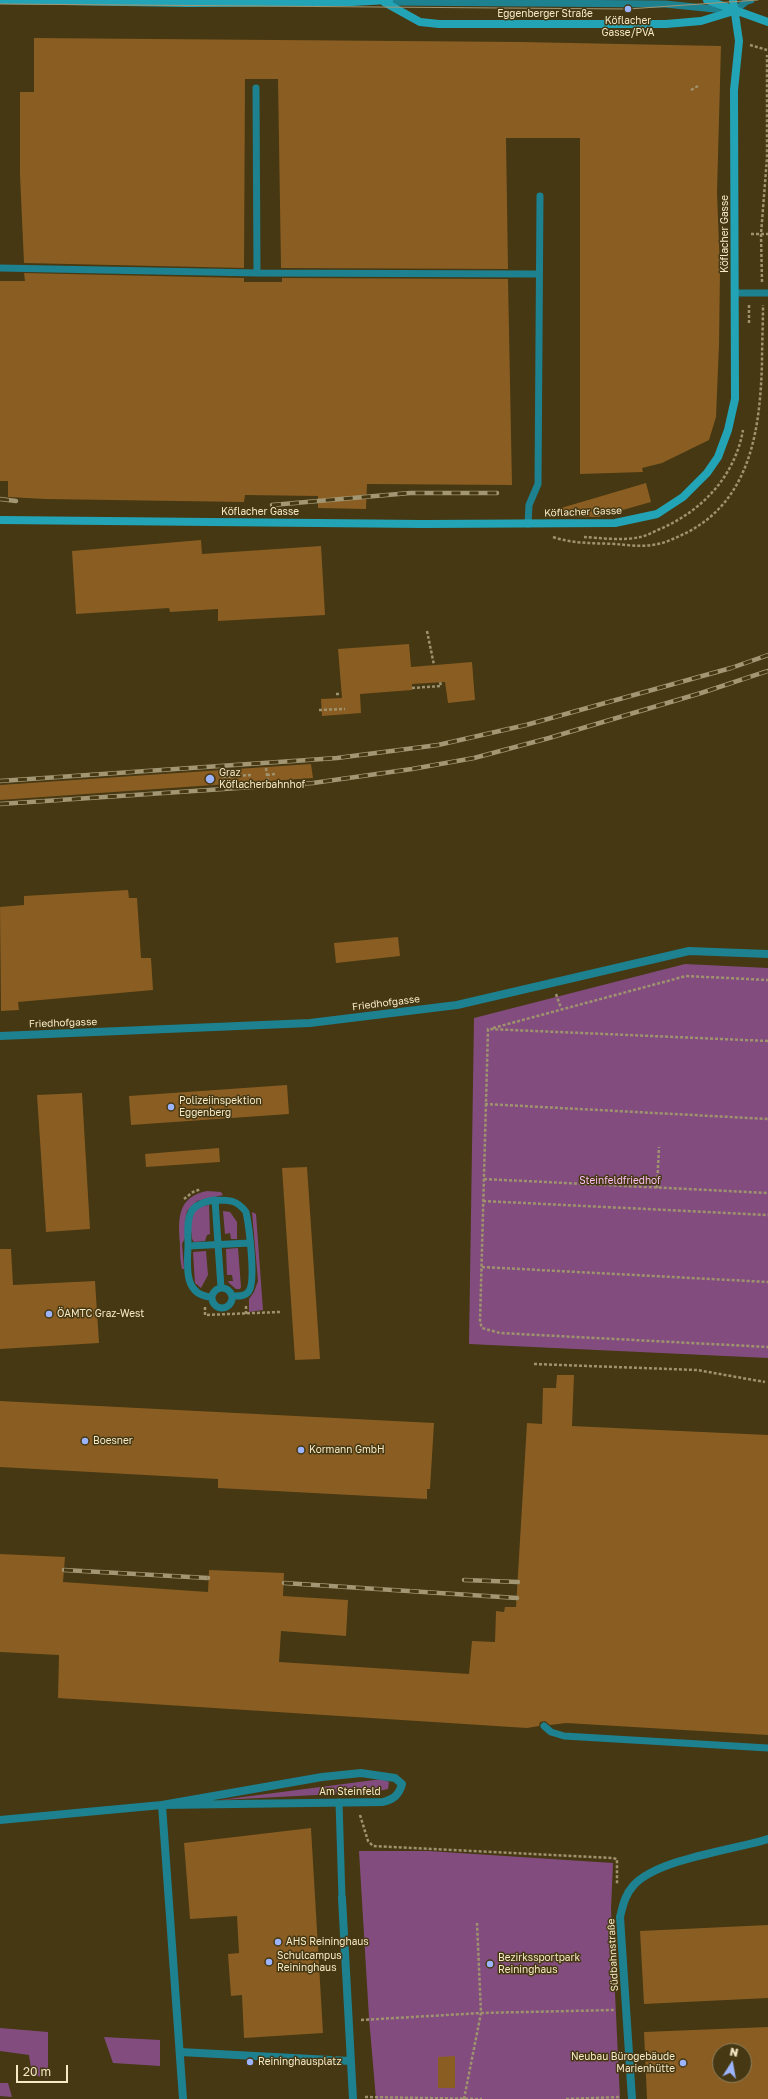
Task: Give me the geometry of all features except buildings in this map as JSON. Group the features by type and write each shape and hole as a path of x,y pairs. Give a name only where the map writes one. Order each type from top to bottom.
{"street":[{"name":"Eggenberger Straße","path":"0,0 188,3 386,1 420,22 439,24 666,24 701,22 734,11"},
{"path":"707,0 768,22"},
{"name":"Köflacher Gasse","path":"0,520 528,524 615,523 657,514 683,497 707,473 718,457 728,430 735,399 734,90 739,42 733,0"},
{"name":"Friedhofgasse","path":"0,1036 310,1023 457,1004 689,951 768,954"},
{"name":"Am Steinfeld","path":"0,1820 162,1805 383,1802 392,1800 398,1794 402,1784 396,1778 361,1773 322,1777 162,1805"},
{"path":"162,1805 183,2099"},
{"name":"Südbahnstraße","path":"629,2098 620,1917 624,1900 634,1885 668,1864 741,1847 768,1839"},
{"path":"342,1898 353,2098"},
{"path":"180,2052 350,2061"}],"lane":[{"path":"386,1 665,4 734,11 747,1 751,0"},
{"path":"256,88 257,273"},
{"path":"528,524 529,505 538,484 538,274 540,196"},
{"path":"0,268 257,273 538,274"},
{"path":"735,293 768,293"},
{"path":"215,1200 221,1288"},
{"path":"211,1298 198,1294 192,1289 189,1272 188,1221 192,1209 202,1202 215,1200 231,1200 240,1204 246,1212 250,1243 252,1285 245,1295 232,1296"},
{"path":"188,1246 250,1243"},
{"path":"221,1288 227,1289 232,1296 229,1305 221,1312 213,1304 211,1298 213,1292 221,1288"},
{"path":"544,1726 551,1732 564,1736 768,1748"},
{"path":"339,1802 342,1898"}],"path":[{"path":"691,90 698,86"},
{"path":"751,234 768,234"},
{"path":"749,324 750,293"},
{"path":"579,537 640,537 669,525 693,511 716,488 732,467 740,444 743,429"},
{"path":"552,537 571,537"},
{"path":"427,631 434,665"},
{"path":"412,688 441,686 440,682"},
{"path":"336,694 341,694"},
{"path":"319,710 345,709"},
{"path":"266,768 268,782"},
{"path":"223,770 224,785"},
{"path":"267,774 275,774"},
{"path":"223,777 251,775"},
{"path":"768,980 686,976 561,1008 488,1029 480,1322 482,1328 500,1334 768,1347"},
{"path":"490,1029 768,1041"},
{"path":"485,1104 768,1119"},
{"path":"658,1188 659,1147"},
{"path":"484,1179 768,1193"},
{"path":"483,1200 768,1215"},
{"path":"482,1267 768,1282"},
{"path":"204,1305 205,1315 221,1312 280,1312"},
{"path":"534,1364 697,1370 765,1382"},
{"name":"Am Steinfeld","path":"339,1811 360,1814 368,1841 373,1846 617,1859 617,1888"},
{"path":"464,2099 481,2013 477,1923"},
{"path":"348,2021 481,2013 619,2010"},
{"path":"353,2098 482,2099"},
{"path":"566,2099 629,2098"}],"green space":[{"name":"Steinfeldfriedhof","path":"685,964 768,968 768,1358 469,1344 474,1018"},
{"path":"207,1191 221,1192 223,1195 197,1201 187,1211 185,1221 186,1236 182,1244 184,1269 182,1269 179,1226 182,1210 190,1198"},
{"path":"209,1205 210,1234 207,1235 205,1241 194,1242 191,1230 192,1216 199,1208"},
{"path":"223,1211 230,1212 237,1222 237,1239 231,1239 230,1233 225,1234"},
{"path":"252,1212 256,1214 263,1310 249,1312 249,1299 254,1292 258,1281"},
{"path":"238,1248 241,1287 240,1289 236,1289 228,1281 233,1281 232,1275 227,1275 226,1249"},
{"path":"206,1251 208,1275 201,1288 195,1283 193,1252"},
{"path":"382,1779 389,1782 388,1789 374,1792 220,1800"},
{"name":"Bezirkssportpark Reininghaus","path":"359,1851 428,1851 613,1863 611,1909 620,2099 376,2099 369,2018"},
{"path":"0,2028 48,2032 48,2078 32,2075 29,2055 0,2051"},
{"path":"104,2037 160,2040 160,2066 113,2063"},
{"path":"0,2083 8,2083 12,2097 0,2096"}],"tram line":[{"path":"0,4 628,9 758,0"}],"railway":[{"path":"272,505 410,493 497,493"},
{"path":"0,499 16,501"},
{"path":"0,781 337,758 438,745 526,725 731,668 768,655"},
{"path":"0,804 313,783 412,769 474,758 549,738 701,693 768,671"},
{"path":"64,1570 208,1578"},
{"path":"464,1580 518,1582"},
{"path":"284,1583 517,1598"}],"place":[{"name":"Köflacher Gasse/PVA","path":"628,9"},
{"name":"Graz Köflacherbahnhof","path":"210,779"},
{"name":"Polizeiinspektion Eggenberg","path":"171,1107"},
{"name":"ÖAMTC Graz-West","path":"49,1314"},
{"name":"Boesner","path":"85,1441"},
{"name":"Kormann GmbH","path":"301,1450"},
{"name":"AHS Reininghaus","path":"278,1942"},
{"name":"Schulcampus Reininghaus","path":"269,1962"},
{"name":"Bezirkssportpark Reininghaus","path":"490,1964"},
{"name":"Reininghausplatz","path":"250,2062"},
{"name":"Neubau Bürogebäude Marienhütte","path":"683,2063"}]}
